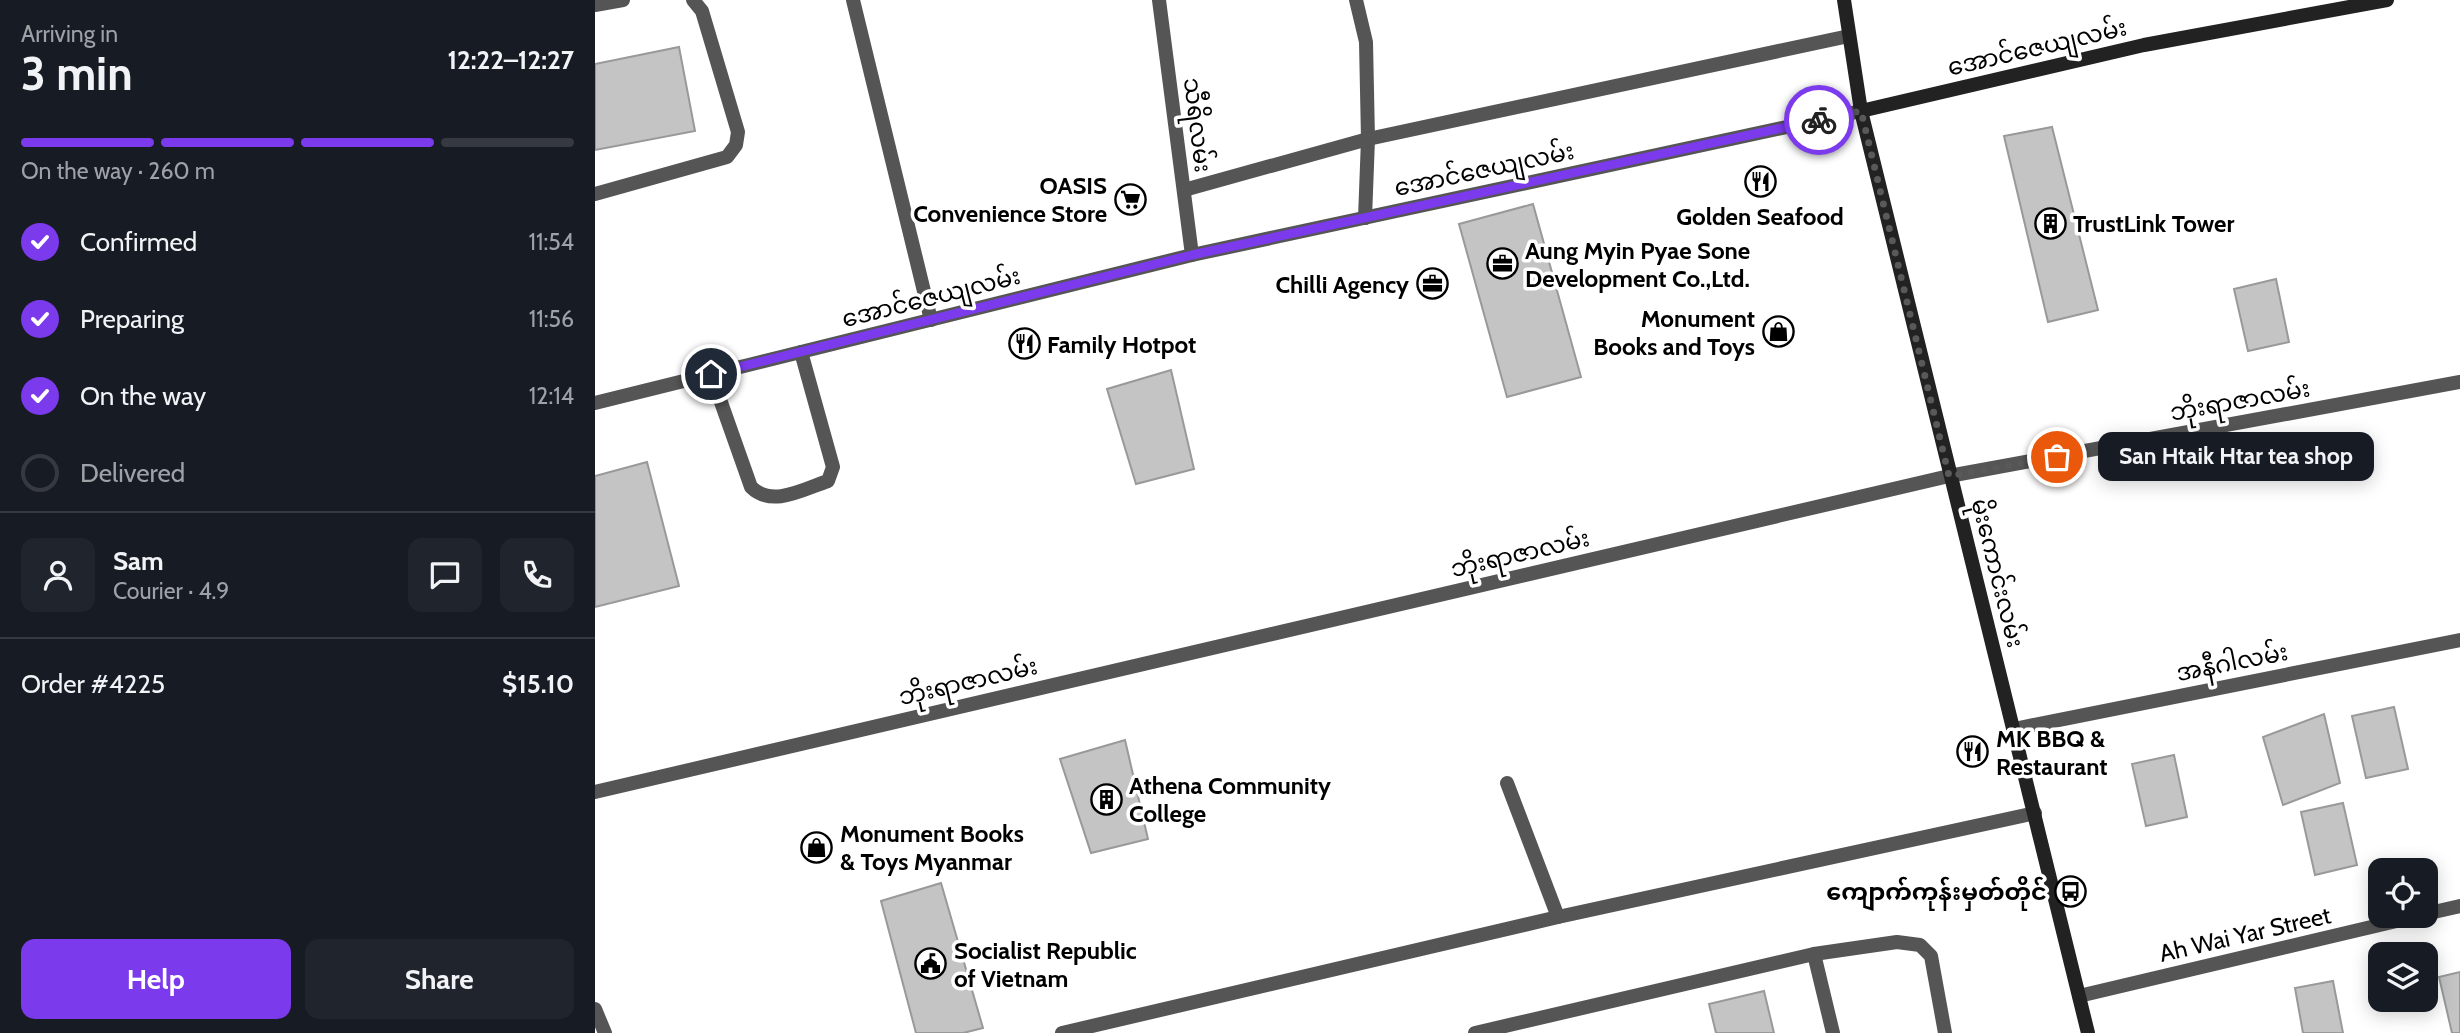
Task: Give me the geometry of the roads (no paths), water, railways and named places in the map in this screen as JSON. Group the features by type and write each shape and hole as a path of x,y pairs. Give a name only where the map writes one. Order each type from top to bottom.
{"main road":[{"name":"မိုးကောင်းလမ်း","path":"1844,0 1861,111 2088,1033"},
{"name":"အောင်ဇေယျလမ်း","path":"1861,111 2144,45 2387,0"}],"street":[{"path":"595,5 624,0"},
{"path":"595,194 727,157 736,145 738,132 702,11 693,0"},
{"path":"853,0 931,320"},
{"name":"သီရိလမ်း","path":"1159,0 1192,255"},
{"path":"1356,0 1366,42 1368,139 1365,218"},
{"path":"1184,190 1368,139 1849,36"},
{"name":"အောင်ဇေယျလမ်း","path":"595,403 1192,255 1861,111"},
{"path":"711,374 751,487 758,495 781,497 828,481 833,467 801,352"},
{"name":"ဘိုးရာဇာလမ်း","path":"595,792 1949,476 2460,382"},
{"name":"အနီဂါလမ်း","path":"2014,729 2460,640"},
{"path":"1507,783 1558,917"},
{"path":"1062,1033 1558,917 2035,813"},
{"name":"Ah Wai Yar Street","path":"2438,912 2460,906"},
{"name":"Ah Wai Yar Street","path":"2079,996 2369,928"},
{"path":"1475,1033 1814,954 1897,942 1920,945 1931,956 1945,1033"},
{"path":"1814,954 1833,1033"},
{"path":"595,1009 605,1033"}],"place":[{"name":"Golden Seafood","path":"1760,182"},
{"name":"OASIS Convenience Store","path":"1130,199"},
{"name":"TrustLink Tower","path":"2050,223"},
{"name":"Aung Myin Pyae Sone Development Co.,Ltd.","path":"1502,264"},
{"name":"Chilli Agency","path":"1432,284"},
{"name":"Monument Books and Toys","path":"1778,332"},
{"name":"Family Hotpot","path":"1024,344"},
{"name":"San Htaik Htar tea shop","path":"2057,457"},
{"name":"MK BBQ & Restaurant","path":"1973,752"},
{"name":"Athena Community College","path":"1106,799"},
{"name":"Monument Books & Toys Myanmar","path":"817,847"},
{"name":"ကျောက်ကုန်းမှတ်တိုင်","path":"2070,891"},
{"name":"Socialist Republic of Vietnam","path":"931,964"}]}
